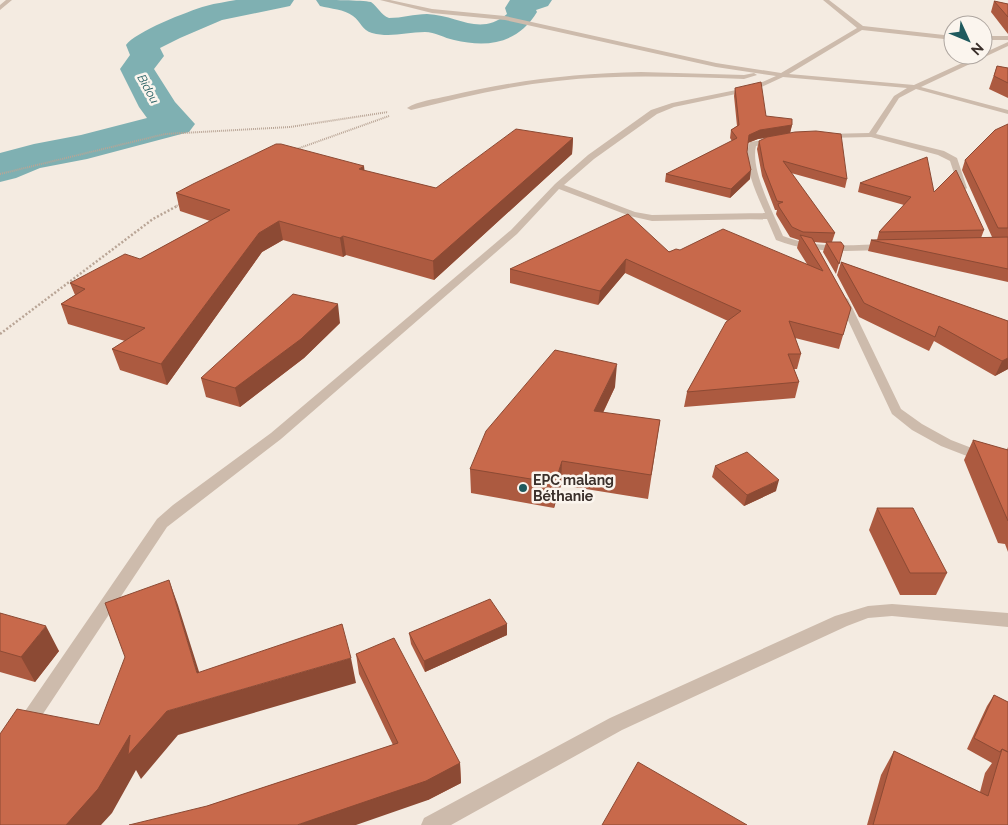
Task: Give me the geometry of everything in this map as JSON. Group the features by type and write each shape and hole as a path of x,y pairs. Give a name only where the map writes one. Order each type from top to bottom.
{"street":[{"path":"0,8 10,0"},
{"path":"383,0 432,11 510,19 716,65 783,75 915,87 1008,112"},
{"path":"826,0 861,28 943,37"},
{"path":"17,738 162,524 178,509 276,436 514,232 558,186 591,157 654,112 672,105 753,89 783,75 861,28"},
{"path":"993,38 1008,38"},
{"path":"993,51 1008,44"},
{"path":"871,135 896,98 962,65"},
{"path":"411,108 474,91 566,78 649,74 744,77 764,72"},
{"path":"812,136 871,135 948,156 954,160 957,175 965,192"},
{"path":"780,139 761,141 753,144 750,148 751,159 779,238 791,244 813,247 898,246"},
{"path":"558,186 634,214 652,218 771,216"},
{"path":"813,247 822,262"},
{"path":"835,285 896,411 917,427 946,443 1008,467"},
{"path":"431,825 616,724 841,621 868,612 892,610 1008,620"}],"path":[{"path":"292,151 411,108"},
{"path":"0,174 165,134 290,128 411,108"},
{"path":"0,334 153,219 187,200"}],"building":[{"path":"994,1 1008,4 1008,17"},
{"path":"997,66 1008,68 1008,83 994,76"},
{"path":"761,82 766,116 792,119 792,125 760,130 749,135 747,152 751,170 731,189 666,174 737,138 731,130 739,125 735,88"},
{"path":"1008,124 1008,228 998,228 965,160 995,130"},
{"path":"516,129 573,138 433,261 343,236 340,238 279,221 259,233 161,364 112,349 145,328 61,304 85,289 70,283 125,254 140,259 230,210 176,193 276,144 364,166 359,169 436,188"},
{"path":"816,131 841,134 847,179 783,161 835,233 803,232 792,227 779,207 778,204 783,202 777,201 764,168 759,141 767,137 795,132"},
{"path":"927,157 934,192 956,170 984,230 879,232 911,197 860,183"},
{"path":"628,214 669,252 676,249 680,250 723,229 823,271 800,235 812,238 851,308 843,335 789,321 801,354 788,354 799,382 687,392 726,322 741,311 626,259 600,291 510,269"},
{"path":"1008,237 1008,269 871,240"},
{"path":"826,242 841,242 844,246 839,264"},
{"path":"841,262 1008,321 1008,358 1002,361 939,326 935,337 864,303"},
{"path":"293,294 338,304 301,339 235,388 201,378"},
{"path":"555,350 617,364 594,411 660,420 651,475 562,461 555,483 470,469 486,431"},
{"path":"973,440 1008,450 1008,521"},
{"path":"747,452 779,480 747,495 715,466"},
{"path":"877,508 913,508 947,573 910,573"},
{"path":"169,580 197,673 342,624 351,658 167,711 128,755 130,735 98,789 66,825 0,825 0,734 17,709 99,725 125,657 105,603"},
{"path":"490,599 507,624 424,661 409,633"},
{"path":"0,613 46,626 21,657 0,651"},
{"path":"394,638 460,763 426,781 297,825 129,825 207,806 398,743 356,654"},
{"path":"994,695 1008,702 1008,752 1002,749 1000,752 974,738"},
{"path":"1002,749 1008,752 1008,825 873,825 894,751 988,796"},
{"path":"638,762 747,825 602,825"}],"waterway":[{"name":"Bidou","path":"0,169 34,156 87,147 129,134 175,124 158,107 137,69 147,56 142,45 169,31 213,13 280,0"},
{"name":"Bidou","path":"330,0 359,7 366,12 374,23 382,26 395,27 420,23 441,24 454,31 474,34 494,33 511,26 523,12 519,8 521,5 538,0"}],"place":[{"name":"EPC malang Béthanie","path":"523,488"}]}
